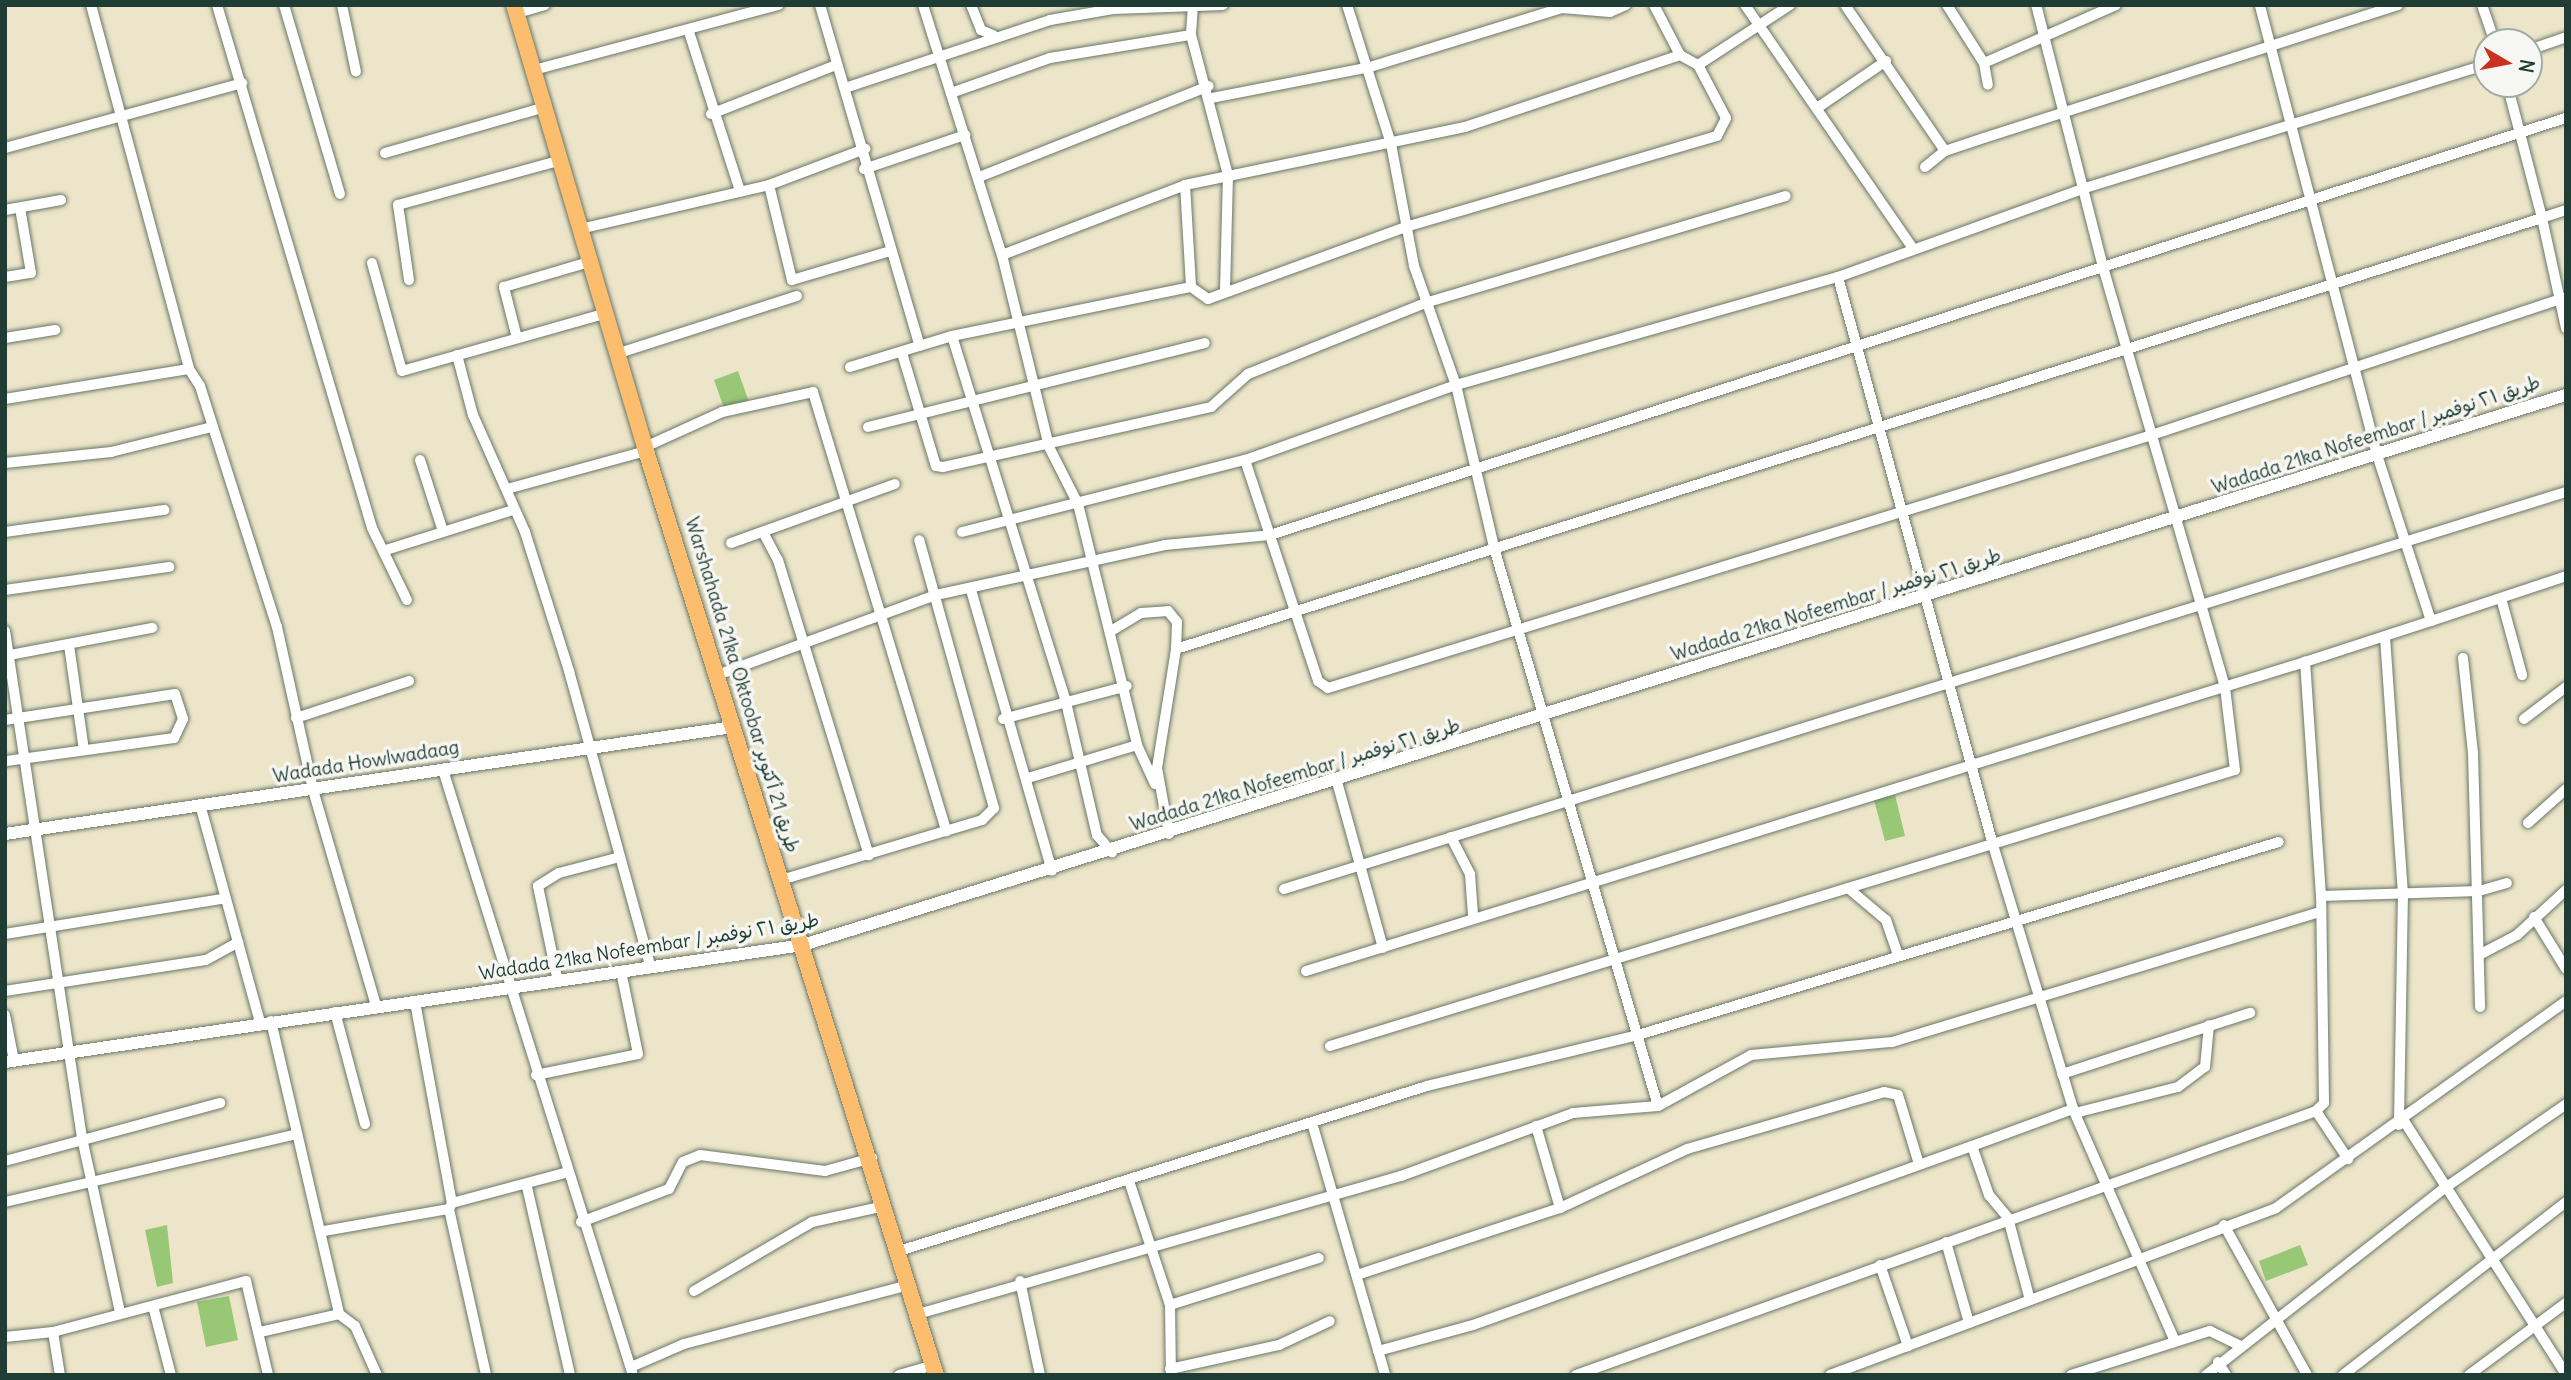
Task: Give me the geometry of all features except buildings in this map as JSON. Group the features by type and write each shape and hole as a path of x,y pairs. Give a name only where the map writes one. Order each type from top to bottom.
{"main road":[{"name":"Warshahada 21ka Oktoobar طريق 21 أكتوبر","path":"515,9 645,449 872,1158 934,1370"}],"street":[{"path":"91,5 118,119 189,369 212,426 277,628 313,789 376,1005"},
{"path":"216,5 242,83 372,528 386,550 408,600"},
{"path":"284,5 340,194"},
{"path":"342,5 356,72"},
{"path":"515,9 545,5"},
{"path":"820,5 835,65 848,87 865,149 864,169 887,252 903,275 920,346"},
{"path":"923,5 1003,255 1049,447 1078,504 1127,686 1137,745 1156,787 1169,834"},
{"path":"971,5 981,30 993,35"},
{"path":"848,87 993,35 1113,9 1223,5"},
{"path":"1347,5 1370,67 1391,144 1428,302 1456,385 1495,551 1572,802 1590,881 1658,1106"},
{"path":"979,177 1016,167 1211,92 1370,67 1562,8 1610,12 1626,5"},
{"path":"850,367 902,354 952,336 1020,326 1191,287 1207,299 1226,289 1409,226 1717,136 1726,118 1698,65 1680,55 1654,5"},
{"path":"1745,5 1820,106 1912,247"},
{"path":"1698,65 1790,5"},
{"path":"1845,5 1886,61 1945,152"},
{"path":"1947,5 1984,63 1988,85"},
{"path":"1330,1046 2235,770 2225,687 2174,520 2104,271 2085,188 2062,114 2036,5"},
{"path":"1984,63 2042,33 2116,5"},
{"path":"2260,5 2273,46 2289,129 2377,455 2409,543 2431,621"},
{"path":"1925,167 1945,152 2398,5"},
{"path":"2482,5 2490,28"},
{"path":"534,70 689,33 773,6"},
{"path":"1193,7 1191,35 1211,92 1228,175 1226,289"},
{"path":"689,33 711,114 738,188"},
{"path":"950,93 1061,55 1191,35"},
{"path":"2543,45 2566,37"},
{"path":"1003,255 1185,185 1465,127 1680,55"},
{"path":"1820,106 1886,61"},
{"path":"711,114 835,65"},
{"path":"962,532 1245,460 1456,385 1838,277 1912,247 2085,188 2289,129 2473,69"},
{"path":"5,148 242,83"},
{"path":"2511,98 2562,299 2566,328"},
{"path":"385,153 545,107"},
{"path":"717,675 803,645 883,612 936,595 971,590 1094,559 1270,535 1476,464 2104,271 2566,118"},
{"path":"864,169 965,135"},
{"path":"580,229 738,188 769,185 865,149"},
{"path":"409,280 398,205 561,160"},
{"path":"769,185 792,280 887,252"},
{"path":"1185,185 1191,287"},
{"path":"902,354 917,411 936,466 1049,447 1211,407 1248,374 1428,302 1786,196"},
{"path":"5,210 61,200"},
{"path":"5,277 31,273 20,208"},
{"path":"1176,649 1296,614 1880,427 2334,288 2566,210"},
{"path":"517,338 504,287 589,262"},
{"path":"372,263 402,371 604,314"},
{"path":"1838,277 1970,765 2062,1074 2074,1111 2104,1183 2174,1339"},
{"path":"616,354 797,296"},
{"path":"1245,460 1318,681 1328,688 2152,435 2562,299"},
{"path":"5,338 55,330"},
{"path":"952,336 993,456 1065,698 1097,835 1112,852"},
{"path":"868,427 917,411 1205,343"},
{"path":"457,355 473,415 507,489 569,671 650,967"},
{"path":"5,399 189,369"},
{"path":"507,489 645,449 722,412 813,393 883,612 946,831"},
{"name":"Wadada 21ka Nofeembar / طريق ٢١ نوفمبر","path":"10,1061 376,1005 513,991 621,971 803,945 1052,871 1547,717 2566,395"},
{"path":"5,463 111,452 212,426"},
{"path":"420,460 443,531"},
{"path":"731,543 764,534 895,484"},
{"path":"1284,889 1355,862 1572,802 1949,682 2409,543 2566,492"},
{"path":"5,532 164,510"},
{"path":"386,550 513,510"},
{"path":"764,534 803,645 869,855"},
{"path":"781,880 982,820 995,799 919,541"},
{"path":"5,590 169,567"},
{"path":"1306,971 1473,915 2385,637 2566,576"},
{"path":"971,590 1003,719 1028,778 1052,871"},
{"path":"2501,598 2522,675"},
{"path":"1111,631 1141,613 1168,611 1177,622 1176,649 1156,787"},
{"path":"7,656 152,628"},
{"path":"5,631 82,1138 120,1312"},
{"path":"2385,637 2403,892 2401,1123 2442,1190 2495,1262 2533,1326 2566,1374"},
{"path":"69,645 84,750"},
{"path":"2463,658 2479,891 2480,1007"},
{"path":"1576,1375 2104,1183 2316,1111 2326,1094 2321,896 2305,662"},
{"path":"296,718 409,681"},
{"path":"1003,719 1065,698 1127,686"},
{"path":"2524,719 2566,687"},
{"path":"5,720 175,694 183,719 174,738 5,761"},
{"name":"Wadada Howlwadaag","path":"5,834 201,808 733,727"},
{"path":"1028,778 1137,745"},
{"path":"443,770 513,991 565,1173 632,1371 684,1344 909,1285"},
{"path":"1337,782 1355,862 1383,947"},
{"path":"2528,823 2566,789"},
{"path":"201,808 222,898 265,1022 324,1231 338,1314 355,1326 377,1375"},
{"path":"1451,837 1470,874 1473,915"},
{"path":"899,1251 1451,1079 1638,1035 2015,918 2279,842"},
{"path":"558,982 538,886 559,873 620,857"},
{"path":"2321,896 2479,891 2507,883"},
{"path":"1847,888 1886,920 1898,954"},
{"path":"2481,954 2517,935 2566,890"},
{"path":"5,934 51,930 222,898"},
{"path":"918,1314 1020,1281 1336,1194 1586,1110 1658,1106 1751,1055 1892,1042 2321,912"},
{"path":"2534,917 2566,969"},
{"path":"5,992 206,960 238,942"},
{"path":"536,1075 638,1054 621,971"},
{"path":"1830,1375 2224,1225 2276,1208 2401,1123 2566,1001"},
{"path":"415,1002 451,1206 486,1375"},
{"path":"335,1012 365,1124"},
{"path":"2062,1074 2250,1013"},
{"path":"5,1015 10,1061"},
{"path":"1378,1351 1473,1325 2074,1111 2178,1087 2205,1066 2208,1026"},
{"path":"1357,1275 1560,1208 1687,1149 1890,1091 1898,1096 1919,1164"},
{"path":"5,1161 82,1138 220,1103"},
{"path":"2206,1375 2218,1362 2442,1190 2566,1104"},
{"path":"2316,1111 2348,1158"},
{"path":"1312,1123 1336,1194 1385,1375"},
{"path":"1536,1126 1560,1208"},
{"path":"5,1202 91,1185 297,1134"},
{"path":"1972,1146 1989,1195 2008,1218 2030,1300"},
{"path":"581,1222 668,1189 683,1162 700,1156 825,1171 872,1158"},
{"path":"324,1231 451,1206 565,1173"},
{"path":"1129,1181 1147,1246 1170,1305 1171,1372 1279,1345 1330,1321"},
{"path":"527,1186 570,1375"},
{"path":"2343,1375 2495,1262 2566,1202"},
{"path":"694,1291 812,1222 886,1206"},
{"path":"2224,1225 2273,1320 2307,1375"},
{"path":"1946,1242 1969,1323"},
{"path":"1170,1305 1319,1258"},
{"path":"1880,1265 1908,1346"},
{"path":"5,1336 53,1332 120,1312 246,1281 268,1375"},
{"path":"1020,1281 1040,1375"},
{"path":"2469,1375 2566,1303"},
{"path":"153,1306 171,1375"},
{"path":"260,1332 338,1314"},
{"path":"2071,1375 2174,1339 2218,1330 2241,1346"},
{"path":"53,1332 60,1375"},
{"path":"2218,1362 2226,1375"},
{"path":"899,1375 934,1370"}],"green space":[{"path":"738,371 749,402 725,411 714,380"},
{"path":"1895,795 1905,836 1885,841 1874,800"},
{"path":"167,1225 173,1283 157,1287 145,1230"},
{"path":"2300,1245 2308,1265 2266,1281 2259,1261"},
{"path":"229,1296 238,1340 206,1347 197,1302"}]}
